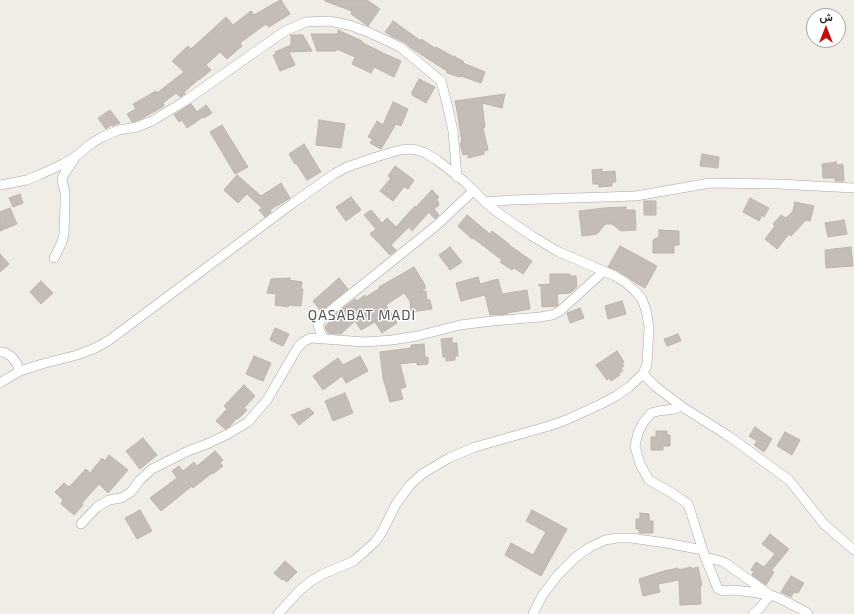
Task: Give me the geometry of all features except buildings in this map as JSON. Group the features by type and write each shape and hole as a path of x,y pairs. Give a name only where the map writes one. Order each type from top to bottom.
{"street":[{"path":"0,185 27,180 63,164 102,137 119,130 137,127 152,122 185,101 284,32 306,22 330,21 349,24 400,47 441,81 453,131 458,177"},
{"path":"0,383 20,371 76,355 93,349 108,341 313,189 347,167 391,152 410,149 425,153 437,160 465,182 497,212 544,244 615,276 625,282 642,298 649,327 647,364 643,374 616,396 566,420 475,447 449,458 422,474 410,485 396,504 376,542 354,560 311,581 298,591 278,614"},
{"path":"54,258 62,242 64,234 66,202 62,180 75,157"},
{"path":"485,202 636,196 710,183 778,184 854,188"},
{"path":"324,339 318,325 325,315 427,233 473,191"},
{"path":"81,524 97,507 109,500 121,498 131,492 140,480 152,469 188,451 208,444 248,422 267,400 298,347 303,342 311,338 366,342 392,340 417,336 460,325 552,315 560,311 604,271"},
{"path":"0,352 4,352 12,357 18,364 20,371"},
{"path":"643,374 655,386 681,406 730,437 789,480 824,524 854,550"},
{"path":"681,406 674,409 651,413 638,433 635,446 640,464 649,480 688,504 704,553 718,589 724,591 734,590 770,595 779,598 808,614"},
{"path":"533,614 542,596 557,576 577,556 590,547 605,540 618,538 666,542 704,553 724,562 770,595"},
{"path":"753,614 770,595"}],"district":[{"name":"QASABAT MADI","path":"362,315"}]}
